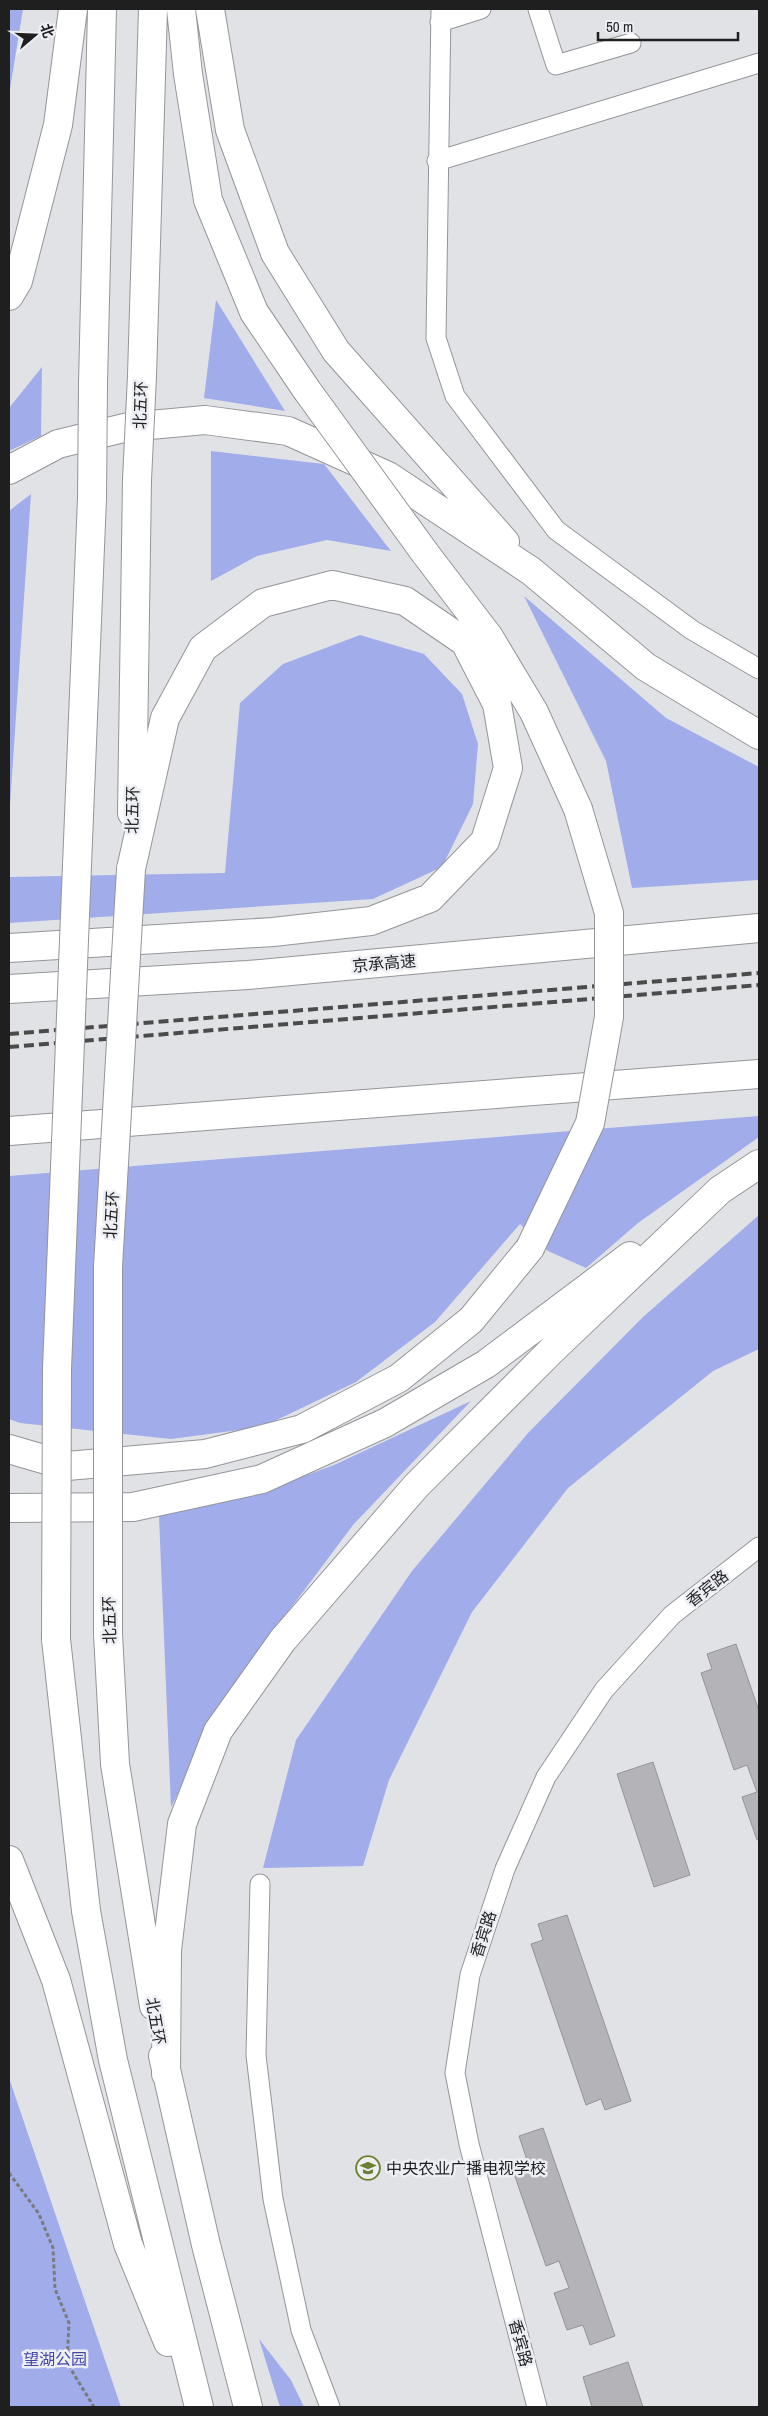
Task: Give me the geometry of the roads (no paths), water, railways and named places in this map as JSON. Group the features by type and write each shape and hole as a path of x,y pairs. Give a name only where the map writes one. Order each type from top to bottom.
{"highway":[{"path":"9,296 18,281 58,126 73,9"},
{"path":"102,9 92,498 57,1369 56,1639 86,1911 113,2060 199,2407"},
{"name":"北五环","path":"153,9 137,480 131,870 108,1266 108,1634 115,1764 136,1906 166,2074 206,2245 248,2407"},
{"path":"9,1449 66,1466 205,1454 302,1429 399,1378 471,1320 530,1248 590,1123 610,1018 609,913 578,809 534,712 489,637 425,553 306,389 254,312 208,200 188,74 181,9"},
{"path":"210,9 230,130 275,253 336,351 531,571"},
{"path":"9,470 58,444 128,427 206,420 288,431 388,476 531,571 646,667 759,735"},
{"path":"9,948 273,932 371,921 430,898 485,841 508,768 497,704 465,642 405,601 332,585 263,603 203,648 165,718 131,870"},
{"name":"京承高速","path":"9,989 248,976 759,928"},
{"path":"9,1131 759,1074"},
{"path":"9,1508 133,1507 262,1479 385,1423 486,1364 720,1190 759,1164"},
{"path":"166,2074 167,1950 182,1824 218,1731 282,1641 416,1486 552,1350 720,1190"},
{"path":"9,1860 56,1980 128,2244 194,2407"}],"street":[{"path":"481,9 440,16 436,338 455,396 556,530 692,630 759,669"},
{"path":"538,9 556,65 631,43"},
{"path":"438,161 759,63"},
{"name":"香宾路","path":"537,2407 469,2144 456,2073 470,1975 504,1869 546,1777 604,1690 672,1615 759,1547"},
{"path":"260,1884 256,2055 273,2199 301,2330 330,2407"}],"railway":[{"path":"9,1034 759,973"},
{"path":"9,1047 759,985"}],"place":[{"name":"中央农业广播电视学校","path":"368,2168"}],"park label":[{"name":"望湖公园","path":"55,2359"}]}
